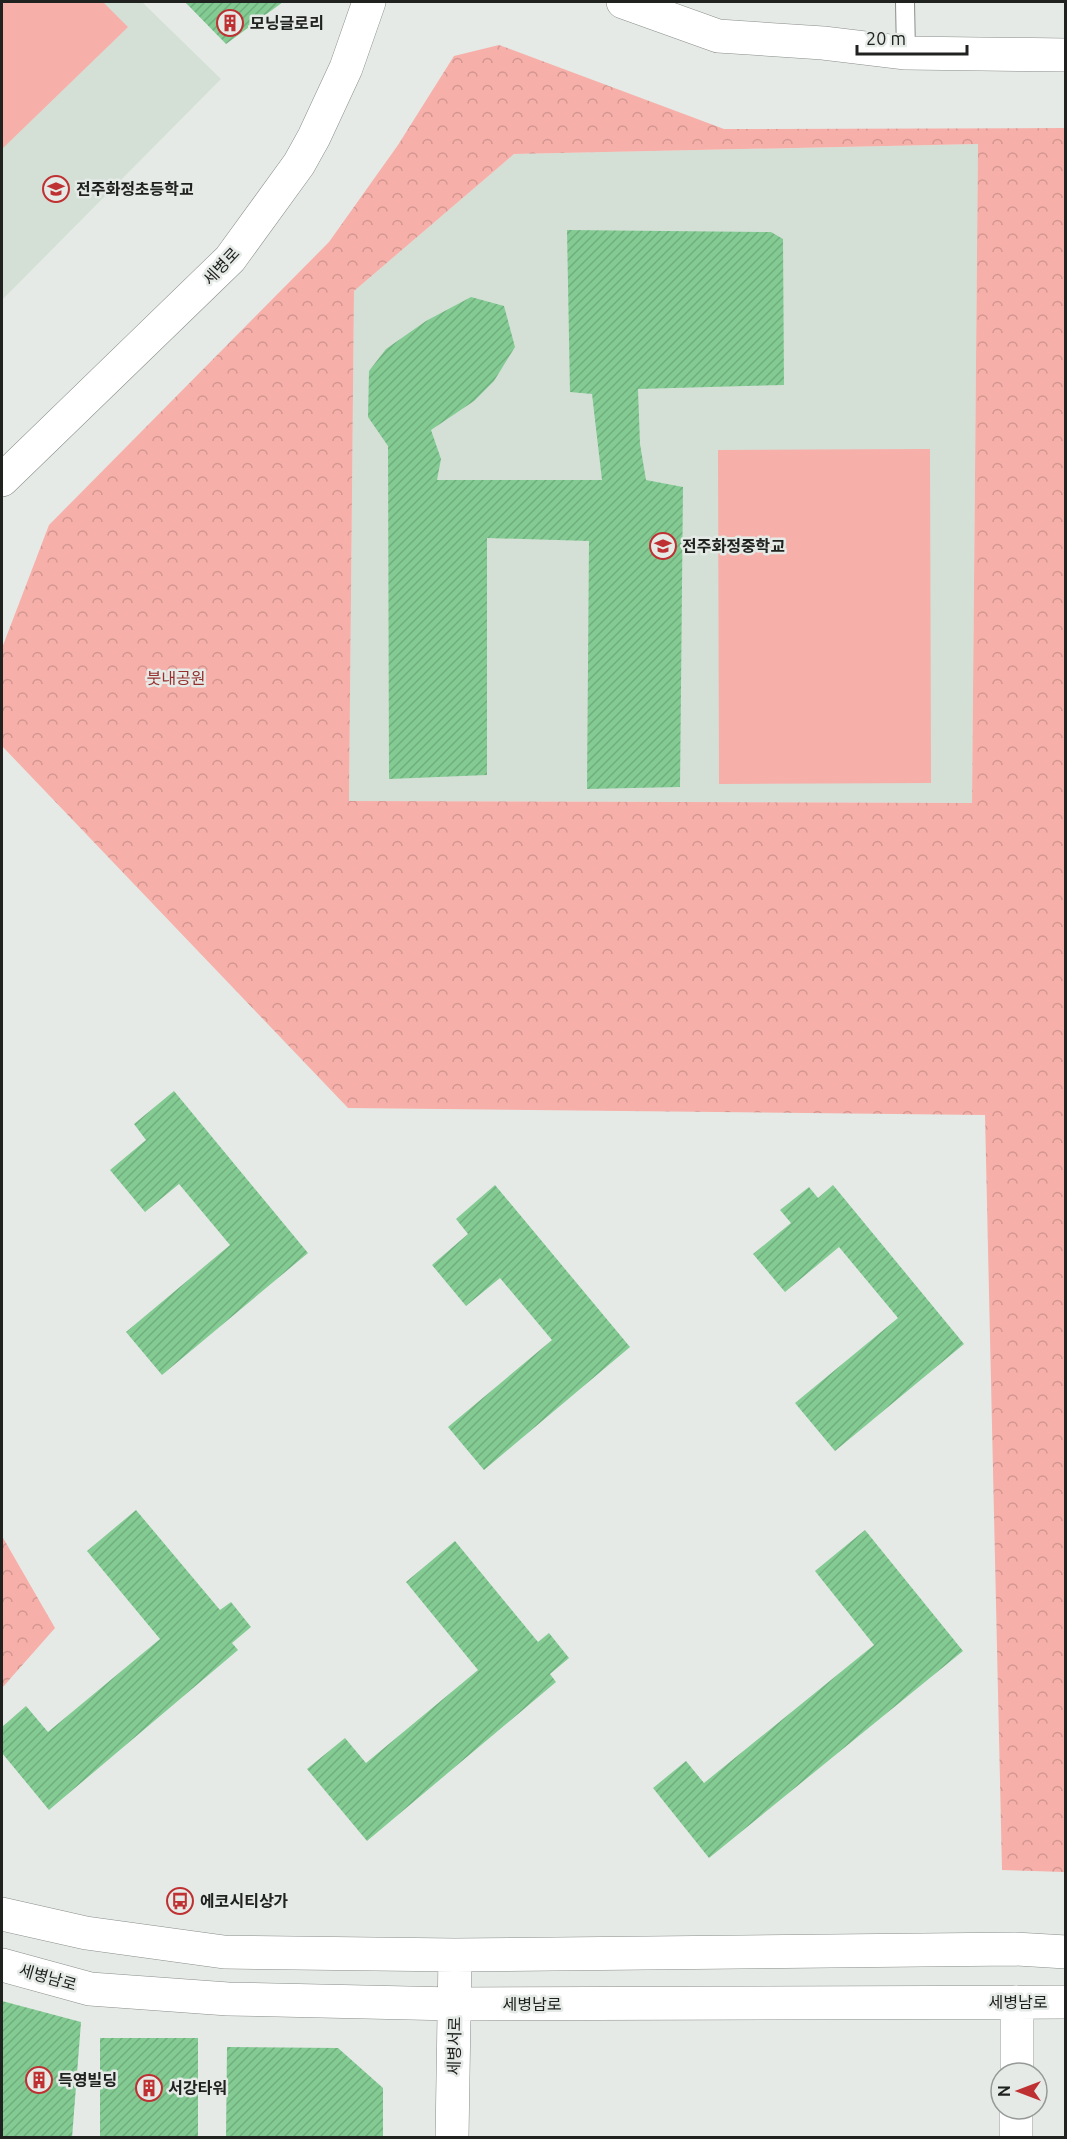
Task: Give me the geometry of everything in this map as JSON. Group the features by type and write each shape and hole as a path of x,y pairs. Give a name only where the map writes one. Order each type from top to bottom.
{"street":[{"name":"세병로","path":"2,480 230,260 299,164 314,137 346,68 369,2"},
{"path":"624,2 718,36 823,43 906,53 1065,55"},
{"path":"2,1914 86,1933 224,1952 455,1955 1015,1949 1065,1952"},
{"name":"세병서로","path":"452,2138 455,1955"},
{"name":"세병남로","path":"2,1965 90,1989 228,1999 454,2004 1065,2002"},
{"path":"1017,2002 1017,2061"},
{"path":"1016,2121 1016,2138"}],"lane":[{"path":"905,2 906,53"}],"shaded area":[{"name":"전주화정초등학교","path":"2,2 142,2 221,79 2,300"},
{"name":"전주화정중학교","path":"978,144 972,803 349,801 354,291 514,154"}],"green space":[{"path":"2,2 103,2 128,27 2,149"},
{"name":"붓내공원","path":"499,45 724,129 1065,128 1065,1872 1002,1870 985,1115 348,1108 2,746 2,648 49,525 329,242 398,145 454,56","holes":["978,144 972,803 349,801 354,291 514,154"]},
{"path":"930,449 931,783 719,784 718,450"},
{"path":"2,1536 55,1628 2,1688"}],"building":[{"name":"모닝글로리","path":"185,2 283,2 226,44"},
{"path":"567,230 771,232 783,239 784,385 638,389 640,444 646,480 683,487 680,787 587,789 589,541 487,538 487,775 389,779 388,446 368,417 369,371 386,349 426,321 471,297 504,306 515,347 494,381 474,401 431,430 441,459 437,480 602,480 592,394 570,392"},
{"path":"174,1091 308,1253 162,1375 126,1332 230,1245 179,1184 145,1212 110,1170 146,1140 134,1124"},
{"path":"495,1185 630,1347 484,1470 448,1427 552,1340 500,1278 466,1306 432,1265 468,1234 456,1219"},
{"path":"833,1185 964,1344 835,1451 795,1403 898,1318 839,1247 785,1292 753,1254 791,1223 780,1210 809,1187 818,1198"},
{"path":"136,1510 220,1610 231,1602 251,1627 232,1643 238,1650 49,1810 2,1753 2,1727 26,1706 48,1732 160,1639 87,1551"},
{"path":"865,1530 963,1651 709,1858 653,1788 686,1761 704,1783 874,1645 815,1571"},
{"path":"455,1541 538,1642 549,1633 569,1658 550,1674 556,1682 367,1841 307,1769 345,1738 366,1763 478,1670 406,1582"},
{"name":"득영빌딩","path":"2,2001 81,2022 72,2138 2,2138"},
{"name":"서강타워","path":"100,2038 198,2038 198,2138 100,2138"},
{"path":"227,2047 338,2048 383,2088 383,2138 226,2138"}],"place":[{"name":"모닝글로리","path":"230,23"},
{"name":"전주화정초등학교","path":"56,189"},
{"name":"전주화정중학교","path":"663,546"},
{"name":"에코시티상가","path":"180,1901"},
{"name":"득영빌딩","path":"39,2080"},
{"name":"서강타워","path":"149,2088"}]}
